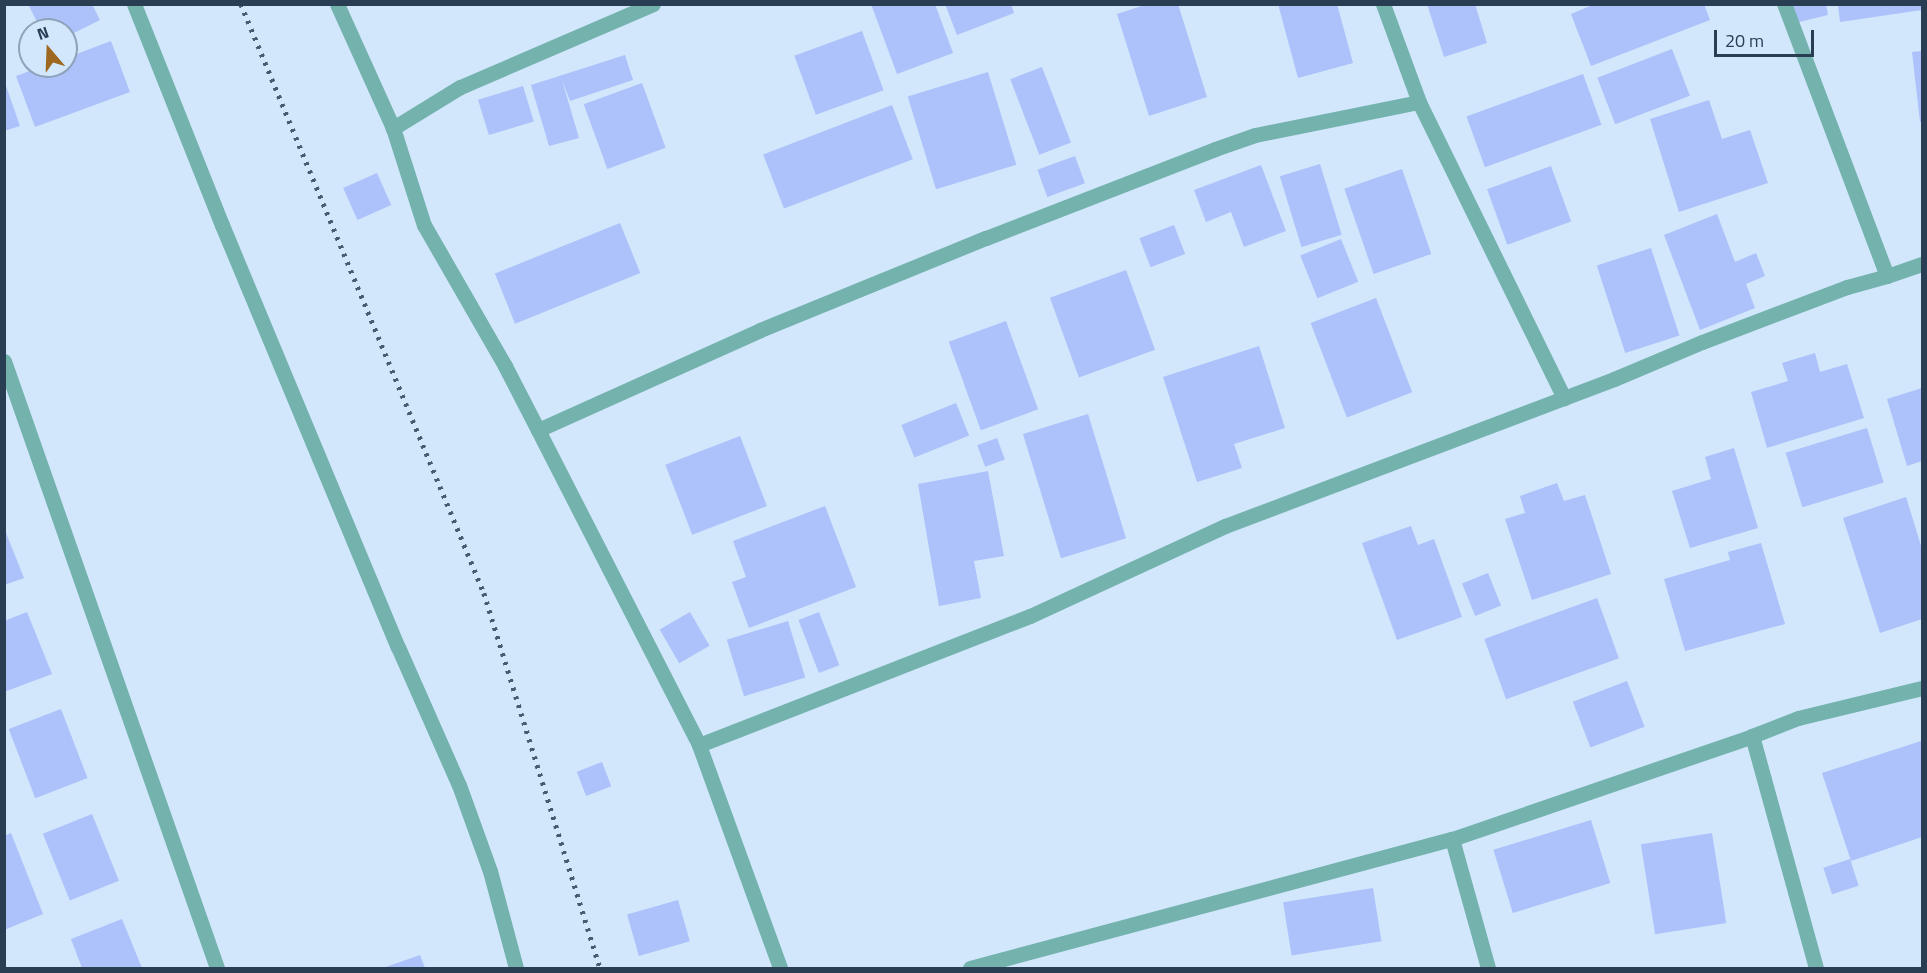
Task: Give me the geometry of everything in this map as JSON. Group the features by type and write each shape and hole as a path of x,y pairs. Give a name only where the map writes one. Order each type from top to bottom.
{"street":[{"path":"134,4 267,333 398,647 459,785 490,871 516,969"},
{"path":"337,4 393,128 424,225 505,366 699,745 780,969"},
{"path":"393,128 460,87 653,4"},
{"path":"1383,4 1419,102 1564,398"},
{"path":"1784,4 1887,276"},
{"path":"538,430 771,326 986,238 1215,149 1255,135 1419,102"},
{"path":"699,745 1030,616 1225,526 1564,398 1847,287 1923,264"},
{"path":"4,361 217,969"},
{"path":"970,969 1452,839 1752,736 1798,718 1923,688"},
{"path":"1752,736 1816,969"},
{"path":"1452,839 1488,969"}],"building":[{"path":"28,4 92,4 100,20 78,31 78,18 35,18"},
{"path":"871,4 935,4 953,53 897,74"},
{"path":"945,4 1011,4 1014,13 957,35"},
{"path":"1148,4 1178,4 1207,97 1149,116 1117,14"},
{"path":"1278,4 1337,4 1353,63 1298,78"},
{"path":"1427,4 1475,4 1487,43 1444,57"},
{"path":"1595,4 1704,4 1710,20 1591,66 1571,14"},
{"path":"1791,4 1826,4 1828,15 1795,23"},
{"path":"1838,5 1922,5 1922,10 1840,22"},
{"path":"862,31 884,90 816,115 794,56"},
{"path":"111,41 130,92 35,127 16,76 18,75 18,78 78,78 78,53"},
{"path":"1672,49 1690,96 1615,124 1597,78"},
{"path":"1922,51 1922,122 1920,122 1912,52"},
{"path":"625,55 633,80 570,101 562,80 579,138 549,146 531,85"},
{"path":"1042,67 1071,143 1039,155 1010,79"},
{"path":"988,72 1016,165 936,189 908,97"},
{"path":"1583,74 1601,125 1485,167 1466,116"},
{"path":"4,80 20,126 4,131"},
{"path":"642,83 666,148 607,169 584,104"},
{"path":"523,86 534,121 489,135 478,100"},
{"path":"1709,100 1722,139 1750,130 1768,183 1679,212 1650,119"},
{"path":"892,105 913,159 784,209 763,154"},
{"path":"1075,156 1085,183 1047,197 1037,170"},
{"path":"1320,164 1342,235 1301,247 1280,176"},
{"path":"1261,165 1286,231 1244,247 1231,212 1206,222 1194,190"},
{"path":"1551,166 1571,221 1507,245 1487,189"},
{"path":"1402,169 1431,254 1374,274 1344,189"},
{"path":"377,173 391,205 357,220 343,188"},
{"path":"1717,214 1735,262 1756,253 1765,276 1746,284 1755,308 1700,330 1664,235"},
{"path":"620,223 640,273 515,324 495,274"},
{"path":"1174,225 1185,254 1151,267 1139,238"},
{"path":"1341,239 1358,282 1317,298 1300,255"},
{"path":"1651,248 1679,335 1625,353 1597,266"},
{"path":"1126,270 1155,350 1079,378 1050,298"},
{"path":"1376,298 1412,392 1347,417 1311,323"},
{"path":"1006,321 1038,409 981,430 949,342"},
{"path":"1259,346 1285,428 1234,444 1242,468 1197,482 1163,377"},
{"path":"1815,353 1820,372 1847,364 1864,418 1767,448 1751,392 1788,381 1782,363"},
{"path":"1922,388 1922,461 1907,466 1887,399"},
{"path":"956,403 969,435 914,458 901,425"},
{"path":"1088,414 1126,538 1061,558 1023,434"},
{"path":"1867,428 1884,483 1802,507 1786,453"},
{"path":"740,436 767,506 692,535 665,465"},
{"path":"997,438 1005,460 985,467 977,445"},
{"path":"1734,448 1758,528 1690,548 1672,491 1711,479 1705,457"},
{"path":"988,471 1004,556 974,561 981,598 939,606 918,484"},
{"path":"1557,483 1564,501 1585,495 1611,574 1532,600 1505,519 1525,513 1520,496"},
{"path":"1906,497 1922,549 1922,619 1880,633 1843,518"},
{"path":"825,506 856,587 749,628 732,582 746,577 733,541"},
{"path":"1411,526 1418,545 1434,539 1462,617 1397,640 1362,543"},
{"path":"4,528 24,578 4,585"},
{"path":"1761,543 1785,624 1685,651 1664,579 1730,560 1728,552"},
{"path":"1488,573 1501,605 1475,616 1462,583"},
{"path":"1597,598 1619,658 1506,699 1484,639"},
{"path":"27,612 52,674 4,692 4,621"},
{"path":"690,612 710,646 679,663 660,630"},
{"path":"819,612 839,665 819,673 798,620"},
{"path":"788,621 805,677 744,696 727,640"},
{"path":"1627,681 1645,727 1590,748 1573,702"},
{"path":"61,709 88,778 35,798 9,729"},
{"path":"1921,741 1922,837 1851,861 1822,773"},
{"path":"602,762 611,786 586,796 577,772"},
{"path":"92,814 119,881 70,901 43,834"},
{"path":"1591,820 1610,883 1513,913 1493,850"},
{"path":"11,833 43,914 4,930 4,836"},
{"path":"1712,833 1726,923 1655,934 1641,844"},
{"path":"1850,859 1859,886 1832,894 1823,868"},
{"path":"1373,888 1381,941 1292,956 1283,902"},
{"path":"678,900 690,941 639,956 627,915"},
{"path":"122,919 142,968 82,968 71,939"},
{"path":"420,955 425,968 383,968"}],"railway":[{"path":"241,4 484,593 600,968"}]}
